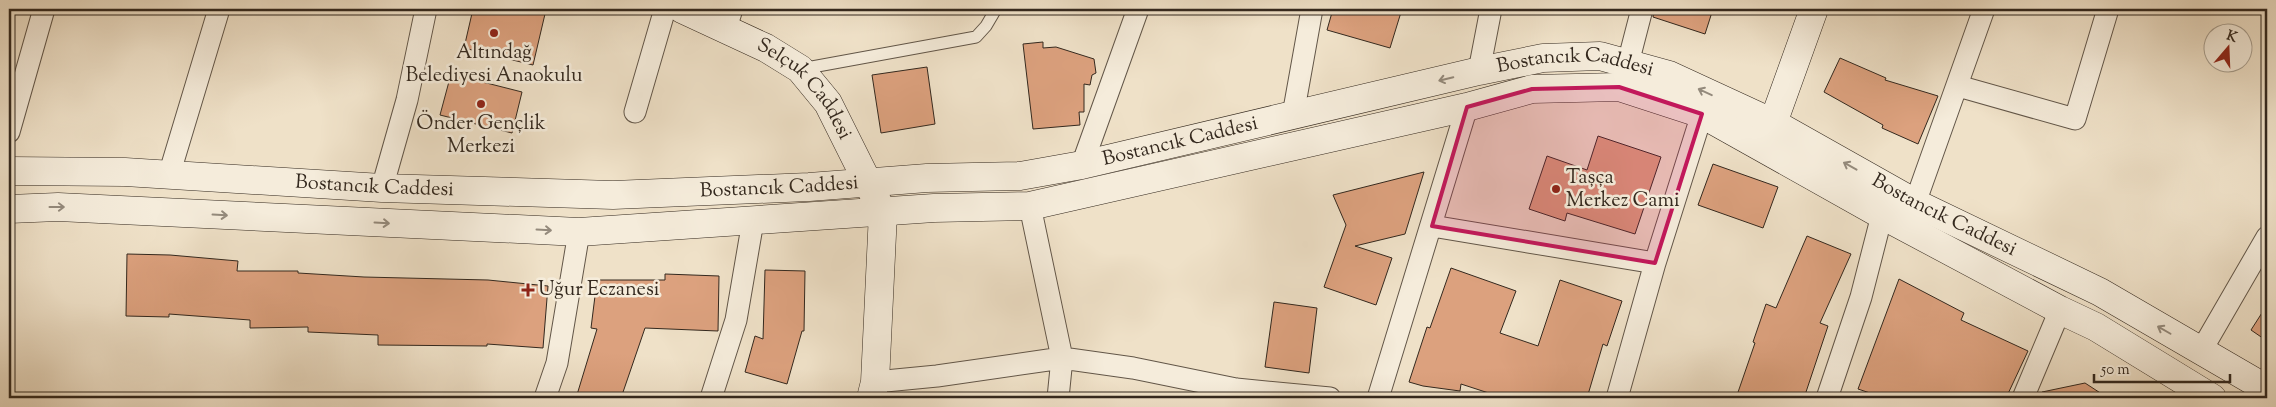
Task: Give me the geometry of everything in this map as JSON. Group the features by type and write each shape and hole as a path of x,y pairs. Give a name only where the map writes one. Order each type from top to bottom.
{"main road":[{"name":"Selçuk Caddesi","path":"682,9 729,18 766,48 800,69 828,103 883,213"},
{"path":"1773,123 1814,9"},
{"name":"Bostancık Caddesi","path":"9,171 169,175 382,188 613,195 927,178 1020,176 1082,165 1479,71 1543,58 1600,56 1668,75 1773,123 1915,203 2100,292 2267,389"},
{"name":"Bostancık Caddesi","path":"9,209 58,207 580,232 883,213 934,208 1030,206 1467,107 1532,89 1619,87 1702,114 1882,215 2060,310 2096,327 2212,398"},
{"path":"873,390 883,213"}],"street":[{"path":"9,132 44,9"},
{"path":"169,175 219,9"},
{"path":"382,188 407,100 426,9"},
{"path":"635,112 665,9"},
{"path":"1082,165 1138,9"},
{"path":"1293,115 1312,9"},
{"path":"1479,71 1491,9"},
{"path":"1628,63 1642,9"},
{"path":"1915,203 1984,9"},
{"path":"1958,86 2075,119 2108,9"},
{"path":"1378,398 1467,107"},
{"path":"1617,398 1655,263 1702,114"},
{"path":"1030,206 1062,358 1058,398"},
{"path":"1828,398 1861,297 1882,215"},
{"path":"711,398 736,320 753,220"},
{"path":"1432,226 1655,263"},
{"path":"545,398 557,363 580,232"},
{"path":"2201,351 2265,244"},
{"path":"2023,398 2060,310"},
{"path":"873,390 936,376 1062,358 1134,368 1236,389 1330,398"}],"lane":[{"path":"800,69 976,37 986,26 996,9"}],"highlighted area":[{"path":"1619,87 1702,114 1655,263 1432,226 1467,107 1532,89"}],"building":[{"path":"473,9 522,9 545,14 533,65 464,48"},
{"path":"1333,9 1402,9 1390,48 1327,30"},
{"path":"1654,9 1713,9 1705,34 1653,17"},
{"path":"1043,42 1043,48 1056,47 1094,59 1096,73 1092,75 1090,85 1084,84 1084,112 1079,112 1080,125 1033,129 1023,44"},
{"path":"1840,58 1886,78 1885,80 1938,96 1918,144 1882,128 1883,125 1824,92"},
{"path":"927,67 935,124 881,133 872,75"},
{"name":"Önder Gençlik Merkezi","path":"451,74 522,92 512,133 440,115"},
{"path":"1598,136 1661,157 1635,234 1567,213 1565,221 1529,209 1547,156 1587,170"},
{"path":"1713,164 1778,187 1763,228 1698,205"},
{"path":"1424,172 1405,234 1355,246 1392,258 1376,305 1324,287 1346,225 1333,195"},
{"path":"1807,236 1851,254 1820,323 1828,326 1804,398 1736,398 1766,304 1776,308"},
{"path":"127,254 170,255 238,261 237,271 298,271 298,273 364,277 488,280 548,286 543,348 487,344 487,346 378,345 378,335 308,332 308,327 250,328 250,320 169,314 169,317 126,316"},
{"path":"1451,268 1516,291 1500,333 1538,346 1560,280 1622,301 1607,346 1603,344 1587,398 1504,398 1461,384 1460,391 1423,386 1409,382 1427,327 1430,328"},
{"path":"765,270 805,271 804,331 802,331 787,384 745,372 755,336 763,339"},
{"path":"665,274 719,276 718,331 645,328 621,398 576,398 597,329 591,328 597,280 665,280"},
{"path":"1899,279 1964,313 1961,320 2028,351 2006,398 1885,398 1858,389"},
{"path":"1274,302 1317,308 1309,373 1265,367"},
{"path":"2267,305 2267,341 2251,330"},
{"path":"2085,383 2108,398 2042,398 2042,392"}],"place":[{"name":"Altındağ Belediyesi Anaokulu","path":"494,33"},
{"name":"Önder Gençlik Merkezi","path":"481,104"},
{"name":"Taşça Merkez Cami","path":"1556,189"},
{"name":"Uğur Eczanesi","path":"528,290"}]}
